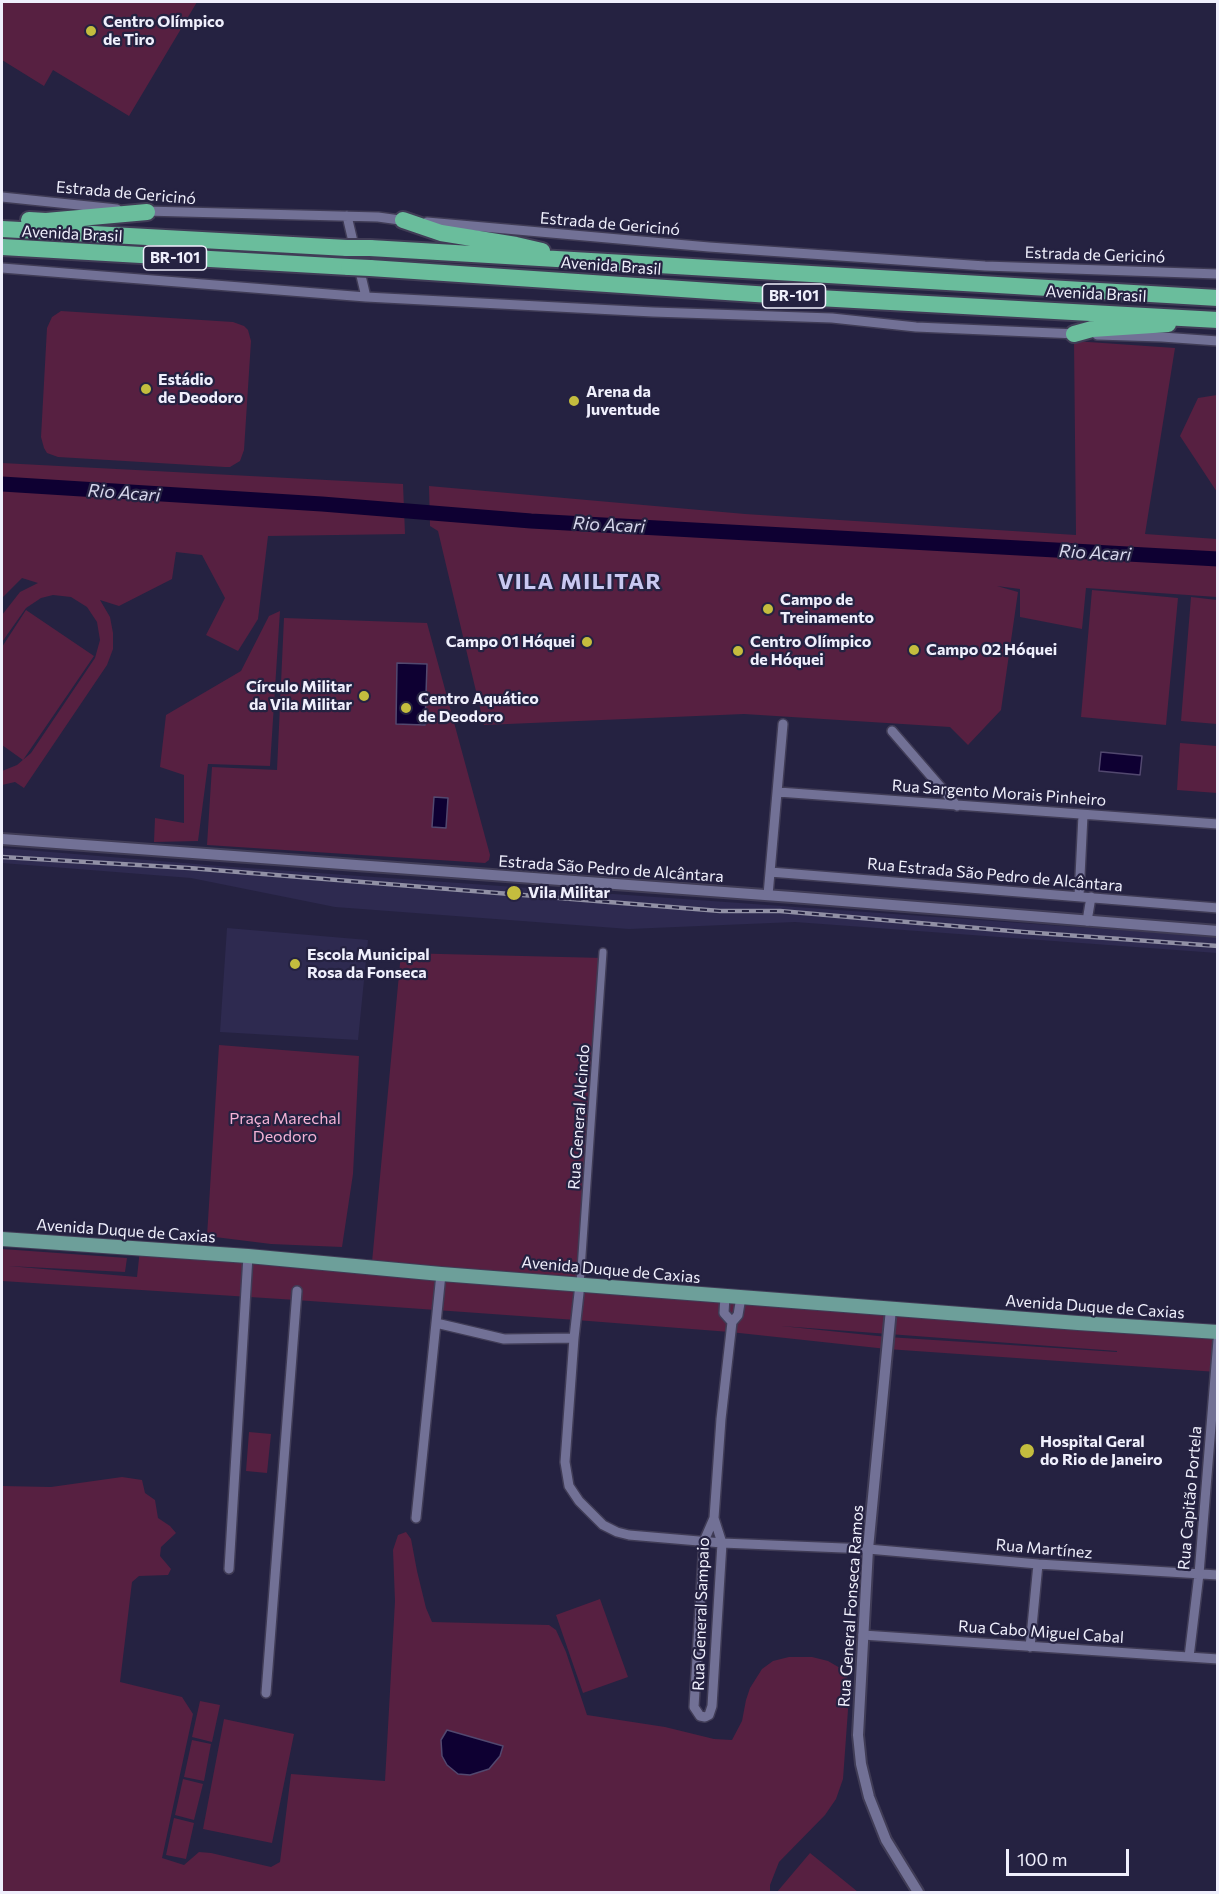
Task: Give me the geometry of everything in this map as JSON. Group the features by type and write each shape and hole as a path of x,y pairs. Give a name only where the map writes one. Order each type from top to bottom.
{"highway":[{"path":"2,219 46,220 147,212"},
{"path":"403,220 441,233 516,244 583,261"},
{"name":"Avenida Brasil","path":"2,229 370,248 1218,298"},
{"name":"Avenida Brasil","path":"2,248 1218,320"},
{"path":"1074,334 1092,329 1157,326 1195,318"}],"main road":[{"name":"Avenida Duque de Caxias","path":"2,1239 248,1256 441,1274 891,1309 1218,1332"}],"street":[{"name":"Estrada de Gericinó","path":"2,197 147,212 347,216 709,247 985,266 1218,274"},
{"path":"347,216 366,297"},
{"path":"2,268 366,297 653,312 832,318 916,327 1218,341"},
{"path":"768,895 783,724"},
{"path":"892,731 957,806"},
{"name":"Rua Sargento Morais Pinheiro","path":"778,792 1218,824"},
{"path":"1079,896 1083,815"},
{"name":"Estrada São Pedro de Alcântara","path":"2,838 1218,931"},
{"name":"Rua Estrada São Pedro de Alcântara","path":"770,872 1218,908"},
{"path":"1087,921 1090,897"},
{"name":"Rua General Alcindo","path":"580,1284 603,952"},
{"path":"229,1569 248,1256"},
{"path":"416,1518 441,1274"},
{"name":"Rua Martínez","path":"580,1284 565,1462 569,1486 579,1501 603,1525 629,1535 722,1543 868,1549 1038,1564 1218,1575"},
{"path":"266,1693 297,1291"},
{"name":"Rua General Sampaio","path":"725,1296 724,1313 732,1322"},
{"name":"Rua General Sampaio","path":"714,1518 722,1543 712,1706 709,1715 705,1718 700,1716 694,1707 704,1541 714,1518 721,1419 732,1322 738,1315 741,1297"},
{"name":"Rua General Fonseca Ramos","path":"891,1309 868,1549 858,1735 861,1764 869,1797 886,1840 918,1893"},
{"path":"436,1323 504,1339 574,1338"},
{"name":"Rua Capitão Portela","path":"1189,1657 1218,1340"},
{"path":"1030,1647 1038,1564"},
{"path":"699,1626 717,1629"},
{"name":"Rua Cabo Miguel Cabal","path":"862,1635 1218,1659"}],"shaded area":[{"path":"397,663 427,664 425,725 396,724"},
{"path":"1101,752 1142,756 1140,775 1099,771"},
{"path":"434,797 448,798 446,828 432,827"},
{"path":"2,848 220,866 1217,937 1217,953 795,922 629,929 335,907 191,878 2,863"},
{"name":"Escola Municipal Rosa da Fonseca","path":"227,928 368,940 358,1040 220,1032"},
{"path":"447,1730 503,1746 500,1756 489,1769 470,1775 458,1774 447,1765 442,1756 441,1740"}],"green space":[{"name":"Centro Olímpico de Tiro","path":"2,2 197,2 129,116 53,70 44,86 2,60"},
{"name":"Estádio de Deodoro","path":"61,311 233,322 244,326 248,330 251,341 244,450 240,461 230,467 225,467 58,457 47,453 41,437 47,328 52,317"},
{"name":"Centro Olímpico de Hóquei","path":"1074,341 1175,348 1145,534 1217,539 1217,597 1086,588 1082,629 1020,617 1020,589 997,586 1018,592 1001,710 968,745 950,727 744,714 484,725 438,531 430,526 429,486 745,514 1076,535"},
{"path":"1218,395 1217,492 1180,436 1198,398"},
{"path":"2,463 403,484 405,534 268,536 258,619 238,651 206,635 225,598 202,555 176,552 172,579 119,606 100,600 110,617 113,633 113,649 107,665 24,788 15,782 2,785 2,771 17,765 31,753 95,658 100,640 97,622 87,607 71,597 53,595 41,598 26,608 2,642 2,615 20,592 38,583 22,578 2,598"},
{"path":"1092,590 1178,598 1166,725 1081,717"},
{"path":"1191,597 1217,600 1217,724 1181,721"},
{"path":"26,610 94,656 23,760 2,745 2,647"},
{"path":"280,611 270,766 208,764 198,841 154,842 155,818 184,823 184,775 160,767 166,715 241,671 269,616"},
{"name":"Círculo Militar da Vila Militar","path":"284,618 427,623 490,855 489,860 485,863 207,845 212,767 277,770"},
{"path":"1180,743 1217,746 1217,793 1177,790"},
{"path":"401,953 604,958 581,1283 1217,1331 1217,1372 887,1349 730,1332 576,1320 2,1281 2,1249 127,1258 125,1272 8,1266 137,1277 140,1249 372,1262","holes":["781,1326 1117,1351 888,1337"]},
{"name":"Praça Marechal Deodoro","path":"219,1045 359,1056 353,1174 342,1247 271,1244 207,1236"},
{"path":"249,1432 271,1434 267,1473 246,1471"},
{"path":"122,1477 142,1480 145,1493 155,1500 158,1518 176,1533 161,1547 160,1556 171,1569 168,1575 139,1576 132,1582 120,1682 182,1697 193,1714 162,1858 184,1865 199,1852 271,1867 280,1862 291,1774 385,1781 395,1601 393,1550 398,1535 406,1532 411,1539 426,1608 432,1622 549,1625 556,1630 566,1652 587,1715 665,1727 714,1739 732,1740 742,1721 750,1688 762,1669 773,1661 789,1657 812,1657 828,1661 840,1668 848,1679 849,1696 843,1779 836,1799 825,1815 779,1862 770,1885 770,1892 2,1892 2,1486 51,1487"},
{"path":"600,1599 628,1677 583,1693 556,1615"},
{"path":"200,1701 220,1705 212,1742 192,1737"},
{"path":"224,1719 294,1734 272,1843 203,1829"},
{"path":"192,1740 211,1744 204,1781 184,1777"},
{"path":"183,1779 203,1784 194,1820 175,1815"},
{"path":"174,1818 194,1823 186,1859 166,1855"},
{"path":"810,1853 858,1892 777,1892"}],"waterway":[{"name":"Rio Acari","path":"2,484 322,504 531,521 1218,559"}],"railway":[{"path":"2,857 189,868 720,911 780,911 1218,946"}],"place":[{"name":"Centro Olímpico de Tiro","path":"91,31"},
{"name":"Estádio de Deodoro","path":"146,389"},
{"name":"Arena da Juventude","path":"574,401"},
{"name":"Campo de Treinamento","path":"768,609"},
{"name":"Campo 01 Hóquei","path":"587,642"},
{"name":"Campo 02 Hóquei","path":"914,650"},
{"name":"Centro Olímpico de Hóquei","path":"738,651"},
{"name":"Círculo Militar da Vila Militar","path":"364,696"},
{"name":"Centro Aquático de Deodoro","path":"406,708"},
{"name":"Vila Militar","path":"514,893"},
{"name":"Escola Municipal Rosa da Fonseca","path":"295,964"},
{"name":"Hospital Geral do Rio de Janeiro","path":"1027,1451"}],"district":[{"name":"VILA MILITAR","path":"580,582"}]}
